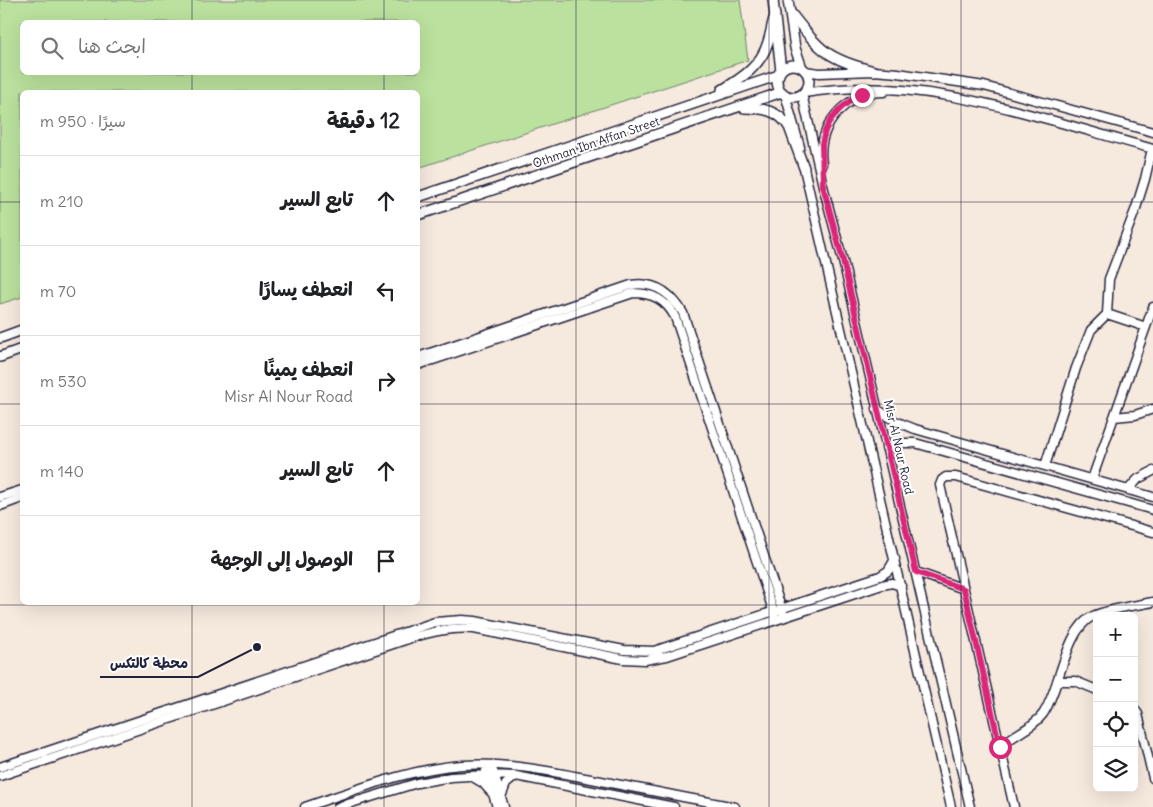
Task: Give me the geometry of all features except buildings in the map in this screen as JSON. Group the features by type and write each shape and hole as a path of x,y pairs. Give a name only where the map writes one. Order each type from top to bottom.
{"main road":[{"path":"773,0 780,73 778,84 783,93 795,97 807,89 809,80 795,48 788,0"},
{"path":"790,12 808,36 825,52 850,65 874,71"},
{"path":"704,100 742,79 753,68 762,56 768,43 775,15"},
{"path":"780,73 784,68 793,65 804,69"},
{"name":"Othman Ibn Affan Street","path":"420,196 780,73"},
{"name":"Othman Ibn Affan Street","path":"420,214 783,93"},
{"path":"736,108 761,108 780,116 789,127 804,168"},
{"path":"0,338 20,331"},
{"path":"0,356 20,350"}],"street":[{"path":"804,69 819,73 874,71 984,86 1153,132"},
{"path":"803,93 848,87 871,87 981,102 1153,149 1136,208 1109,279 1107,314 1091,330 1076,368 1045,466"},
{"path":"823,186 822,144 825,131 836,114 850,101 862,95 904,90"},
{"path":"783,93 797,133 951,807"},
{"name":"Misr Al Nour Road","path":"803,93 823,186 843,261 970,807"},
{"path":"826,264 843,261"},
{"path":"420,356 631,285 647,284 668,293 679,305 686,320 783,613"},
{"path":"420,364 634,293 644,293 663,301 676,317 775,616"},
{"path":"1092,480 1153,307"},
{"path":"1107,314 1146,327"},
{"path":"877,409 895,421 915,429 1153,496"},
{"path":"1114,416 1135,415 1153,409"},
{"path":"886,448 900,443 915,443 1153,510"},
{"path":"1128,490 1138,480 1153,471"},
{"path":"1014,807 940,485 942,480 946,477 956,477 1153,532"},
{"path":"0,497 20,491"},
{"path":"0,506 20,499"},
{"path":"0,776 440,629 474,629 623,658 645,660 667,656 884,574 892,567 895,559"},
{"path":"916,572 964,589"},
{"path":"783,613 887,584 902,586"},
{"path":"1000,747 1040,718 1046,710 1074,636 1087,620 1096,615 1153,602"},
{"path":"0,767 435,622 475,621 624,650 644,652 664,649 775,616"},
{"path":"1063,665 1075,681"},
{"path":"1057,681 1075,681 1093,688"},
{"path":"1138,714 1153,778"},
{"path":"997,734 1014,736"},
{"path":"487,764 497,796 497,807"},
{"path":"305,807 374,784 415,773 460,765 487,764 534,768 734,807"},
{"path":"469,775 483,783 497,796 504,807"},
{"path":"338,807 417,783 469,775 516,776 674,807"},
{"path":"497,796 506,784 516,776"}],"green space":[{"path":"0,0 740,0 748,60 420,167 420,90 20,90 20,298 0,304"}],"place":[{"name":"محطة كالتكس","path":"257,647"}],"route":[{"path":"862,95 840,109 831,119 825,131 821,157 824,170 823,186 843,261 916,572 964,589 1000,747"}]}
